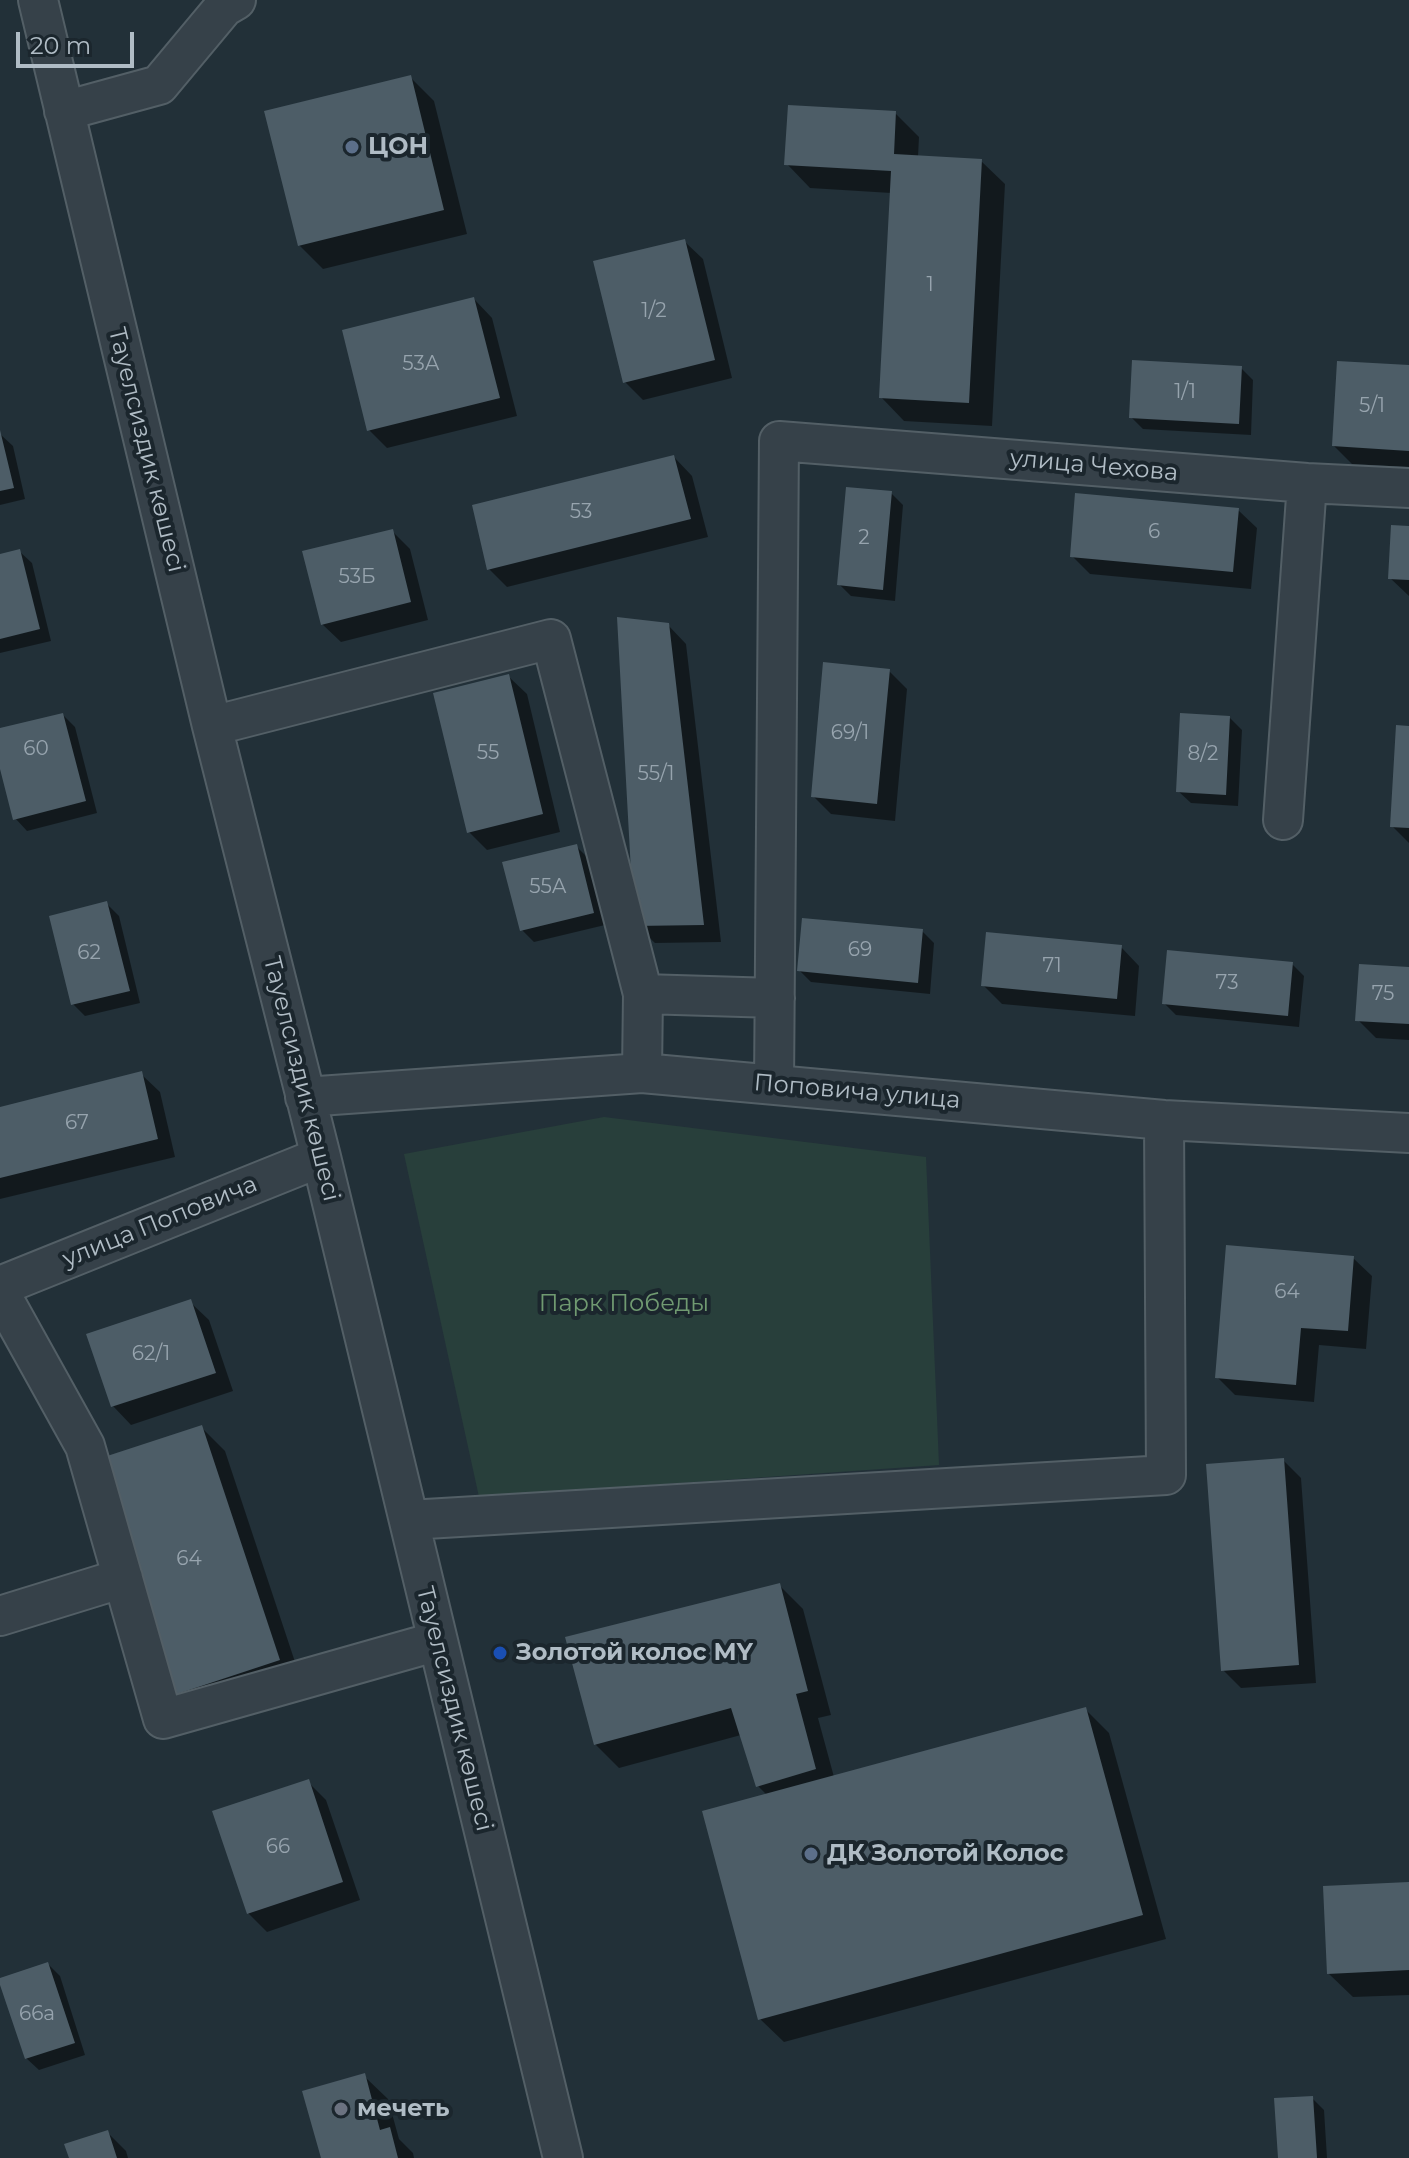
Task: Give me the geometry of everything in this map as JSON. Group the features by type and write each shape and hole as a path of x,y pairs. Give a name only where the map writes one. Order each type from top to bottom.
{"street":[{"name":"Тауелсиздик көшесі","path":"38,0 212,726 321,1157 563,2158"},
{"path":"64,111 159,85 224,7 236,0"},
{"name":"улица Чехова","path":"775,998 779,441 1307,483 1409,488"},
{"path":"1283,820 1307,483"},
{"path":"212,726 551,639 643,994 642,1073"},
{"path":"643,994 775,998 774,1085"},
{"name":"Поповича улица","path":"305,1097 642,1073 1164,1120 1409,1133"},
{"path":"409,1520 1166,1475 1164,1120"},
{"name":"улица Поповича","path":"0,1286 321,1157"},
{"path":"0,1293 85,1446 163,1719 438,1641"},
{"path":"0,1616 123,1578"}],"green space":[{"name":"Парк Победы","path":"604,1117 926,1157 939,1465 479,1497 404,1154"}],"building":[{"path":"411,75 444,210 298,246 264,111"},
{"path":"788,105 896,111 894,154 982,159 969,403 879,398 891,171 784,165"},
{"path":"685,239 715,360 623,383 593,261"},
{"path":"474,297 500,398 367,431 342,330"},
{"path":"1132,360 1242,366 1239,424 1129,418"},
{"path":"1337,361 1409,365 1409,451 1332,446"},
{"path":"0,430 14,488 0,491"},
{"path":"674,455 691,519 487,570 472,505"},
{"path":"846,487 892,491 883,590 837,585"},
{"path":"1075,493 1239,508 1233,572 1070,557"},
{"path":"1391,525 1409,526 1409,580 1388,579"},
{"path":"393,529 411,602 321,625 302,551"},
{"path":"20,549 40,629 0,639 0,554"},
{"path":"617,617 669,623 704,925 634,926"},
{"path":"823,662 890,669 877,804 811,797"},
{"path":"509,674 543,814 467,833 433,693"},
{"path":"63,713 86,801 13,820 0,769 0,728"},
{"path":"1180,713 1230,716 1226,795 1176,792"},
{"path":"1396,725 1409,726 1409,828 1390,827"},
{"path":"577,844 594,913 520,931 502,862"},
{"path":"107,901 130,991 71,1005 49,916"},
{"path":"802,918 923,929 918,983 797,971"},
{"path":"986,932 1122,945 1117,999 981,986"},
{"path":"1167,950 1293,962 1288,1016 1162,1004"},
{"path":"1359,964 1409,967 1409,1024 1355,1021"},
{"path":"142,1071 158,1139 0,1178 0,1107"},
{"path":"1226,1245 1354,1256 1348,1331 1301,1328 1296,1385 1215,1378"},
{"path":"191,1299 216,1373 111,1407 86,1334"},
{"path":"202,1425 280,1660 177,1694 98,1459"},
{"path":"1284,1458 1299,1665 1221,1671 1206,1464"},
{"path":"780,1583 808,1691 796,1694 816,1769 756,1787 731,1708 594,1745 565,1637"},
{"path":"1086,1707 1143,1915 758,2020 702,1811"},
{"path":"309,1779 343,1882 247,1914 212,1811"},
{"path":"1409,1882 1409,1970 1327,1974 1323,1886"},
{"path":"48,1962 75,2043 25,2059 0,1978"},
{"name":"мечеть","path":"365,2073 380,2130 390,2127 398,2158 321,2158 302,2091"},
{"path":"1313,2096 1317,2158 1278,2158 1274,2098"},
{"path":"108,2130 117,2158 69,2158 64,2144"}],"place":[{"name":"ЦОН","path":"352,147"},
{"name":"Золотой колос МҮ","path":"500,1653"},
{"name":"ДК Золотой Колос","path":"811,1854"},
{"name":"мечеть","path":"341,2109"}]}
